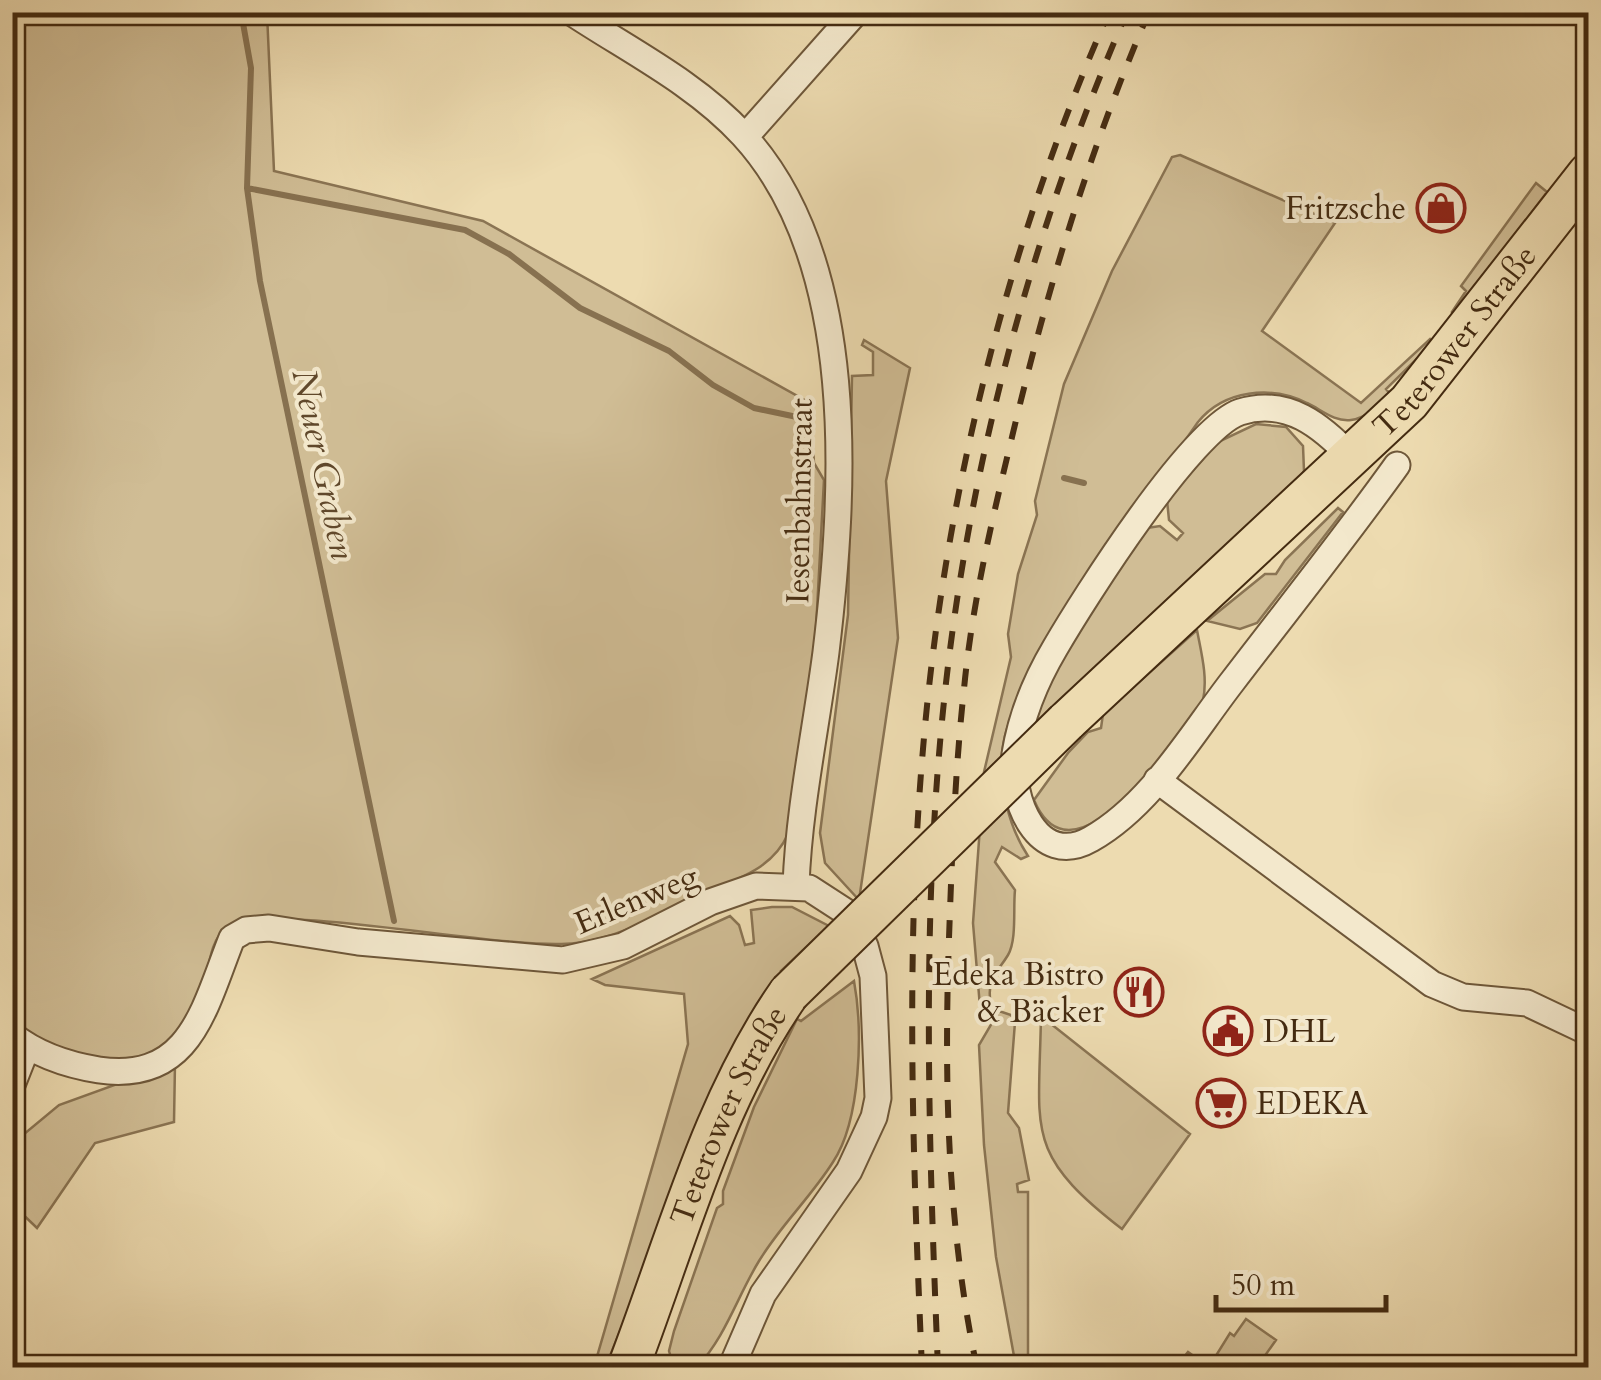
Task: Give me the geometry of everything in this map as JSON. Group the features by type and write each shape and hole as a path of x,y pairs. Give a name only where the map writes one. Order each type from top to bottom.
{"main road":[{"name":"Teterower Straße","path":"628,1368 732,1097 752,1052 790,993 1066,722 1352,458 1451,354 1588,174"}],"street":[{"name":"Iesenbahnstraat","path":"571,12 691,89 745,137 795,212 825,303 833,369 837,464 832,578 796,885"},
{"path":"745,137 856,12"},
{"name":"Teterower Straße","path":"1352,458 1304,416 1262,408 1227,417 1190,453 1055,648 1031,695 1014,760 1024,812 1038,836 1070,847 1093,838 1158,780 1397,465"},
{"path":"1158,780 1432,984 1463,996 1527,1003 1588,1032"},
{"path":"731,1368 770,1282 849,1171 878,1098 873,976 865,946 835,902 796,885"},
{"name":"Erlenweg","path":"20,1041 83,1068 120,1073 156,1068 185,1043 232,938 246,930 270,928 434,950 578,960 623,946 736,892 756,886 796,885"},
{"path":"12,1085 20,1041"}],"shaded area":[{"path":"548,12 561,24 396,13"},
{"path":"12,13 267,13 274,171 483,221 810,403 814,463 824,480 815,647 788,834 763,865 642,923 576,943 542,944 291,919 252,921 227,928 212,950 201,999 168,1051 121,1064 47,1046 13,1024"},
{"path":"1180,155 1335,223 1262,331 1361,403 1430,339 1433,343 1386,389 1391,395 1357,419 1339,419 1293,397 1264,393 1234,397 1209,411 1083,586 1027,680 1009,721 1002,755 1003,782 1011,821 1028,856 1021,859 1002,847 995,862 1015,890 1014,933 1011,949 992,979 990,998 980,1007 973,923 984,772 1011,657 1008,634 1018,574 1037,515 1035,501 1064,384 1112,271 1172,157"},
{"path":"1536,183 1547,192 1455,314 1452,312 1466,291 1461,286"},
{"path":"864,340 910,368 886,481 898,638 859,900 825,863 820,833 848,615 852,376 873,375 873,352 862,345"},
{"path":"1256,424 1286,427 1303,446 1304,471 1294,486 1034,728 1041,700 1064,648 1147,528 1160,526 1177,540 1183,533 1169,520 1167,500 1218,442"},
{"path":"1338,508 1343,512 1257,623 1240,629 1207,621 1265,574 1276,574 1285,560"},
{"path":"1197,630 1204,691 1201,707 1188,726 1139,783 1103,817 1065,830 1048,822 1034,800 1068,753 1088,732 1101,728 1103,714"},
{"path":"792,907 829,926 781,971 784,976 658,1238 605,1368 594,1367 688,1044 684,994 605,985 592,979 730,916 739,925 745,945 754,943 751,910"},
{"path":"854,981 859,1049 854,1099 842,1144 824,1175 759,1261 707,1355 697,1367 674,1367 669,1351 674,1331 717,1208 723,1204 723,1191 754,1107 797,1019 801,1021"},
{"path":"999,1011 1011,1015 1015,1022 1008,1113 1019,1128 1029,1180 1017,1184 1018,1192 1028,1192 1028,1361 1033,1367 1016,1367 996,1257 984,1145 979,1045"},
{"path":"1041,1016 1190,1134 1122,1229 1068,1180 1044,1138 1039,1088"},
{"path":"175,1063 174,1122 95,1143 37,1228 13,1205 12,1144 59,1105"},
{"path":"1246,1319 1276,1340 1257,1367 1209,1367 1230,1333 1234,1336"},
{"path":"1188,1352 1209,1367 1176,1367"}],"waterway":[{"name":"Neuer Graben","path":"241,12 251,68 247,188 260,281 394,921"},
{"path":"247,188 465,230 509,254 580,308 669,351 713,385 754,408 797,417"},
{"path":"1064,478 1084,483"}],"railway":[{"path":"922,1368 912,981 917,826 933,654 964,466 1011,281 1040,190 1109,12"},
{"path":"938,1368 929,956 936,793 954,621 968,532 1008,354 1061,181 1127,12"},
{"path":"977,1368 959,1262 948,1100 953,844 968,657 990,531 1040,328 1089,169 1149,12"}],"place":[{"name":"Fritzsche","path":"1441,208"},
{"name":"Edeka Bistro & Bäcker","path":"1139,992"},
{"name":"DHL","path":"1228,1031"},
{"name":"EDEKA","path":"1221,1103"}]}
